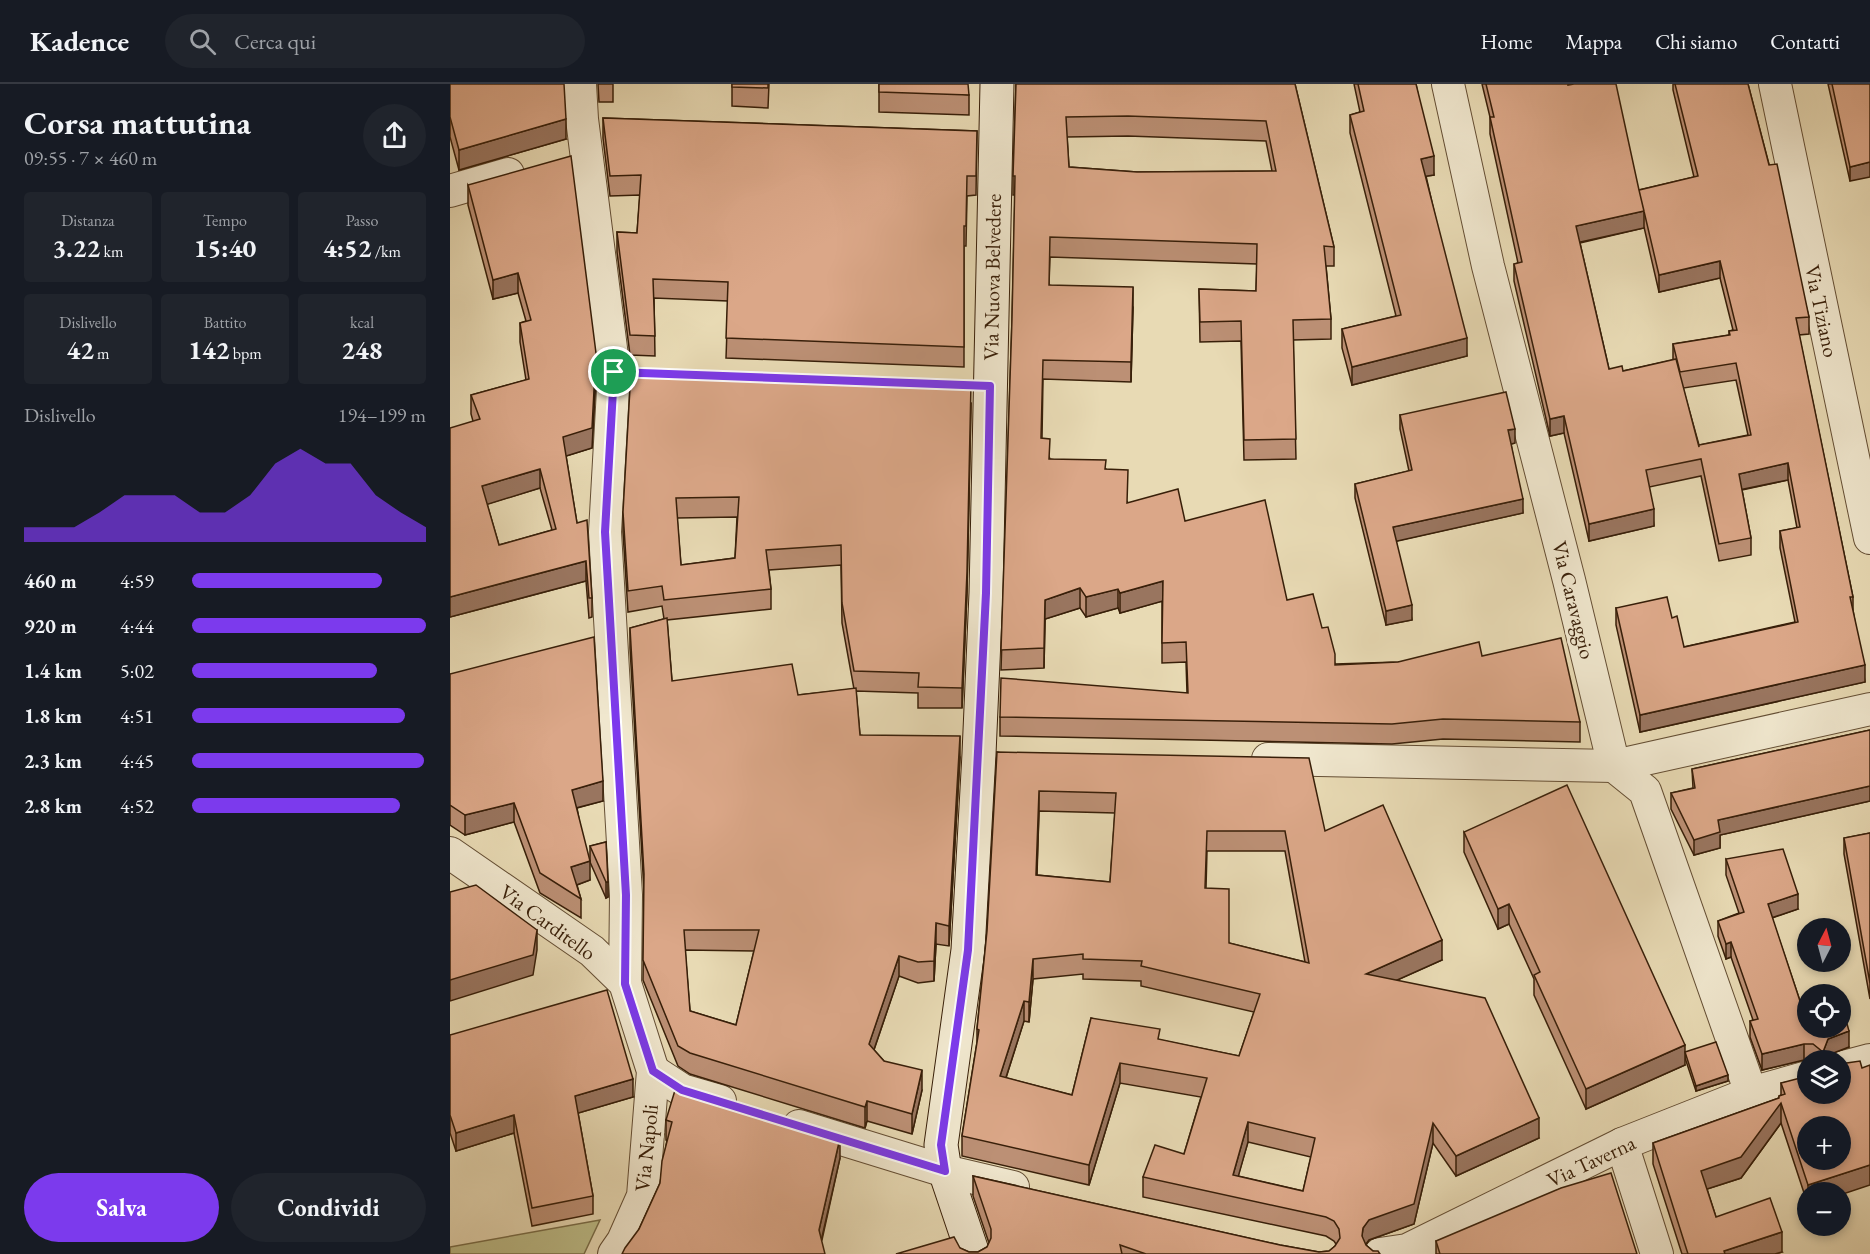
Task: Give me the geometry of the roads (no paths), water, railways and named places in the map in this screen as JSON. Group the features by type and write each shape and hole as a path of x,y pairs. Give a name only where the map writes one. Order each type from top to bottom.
{"street":[{"path":"580,84 593,119 576,155 626,372 605,532 626,895 625,984"},
{"name":"Via Nuova Belvedere","path":"973,1254 945,1171 941,1145 968,950 991,754 978,385 984,133 997,84"},
{"name":"Via Caravaggio","path":"1448,84 1488,266 1569,580 1614,766"},
{"name":"Via Tiziano","path":"1775,84 1870,538"},
{"path":"450,191 530,168"},
{"path":"1243,759 1614,766 1870,709"},
{"path":"1614,766 1645,792 1751,1093"},
{"name":"Via Carditello","path":"450,853 592,951 625,984 653,1071"},
{"path":"1851,1065 1870,1059"},
{"path":"653,1071 682,1090 945,1171 1038,1192"},
{"name":"Via Napoli","path":"614,1254 623,1241 643,1196 653,1071"},
{"name":"Via Taverna","path":"1399,1253 1622,1144 1751,1093 1797,1080"},
{"path":"1622,1144 1657,1254"}]}
